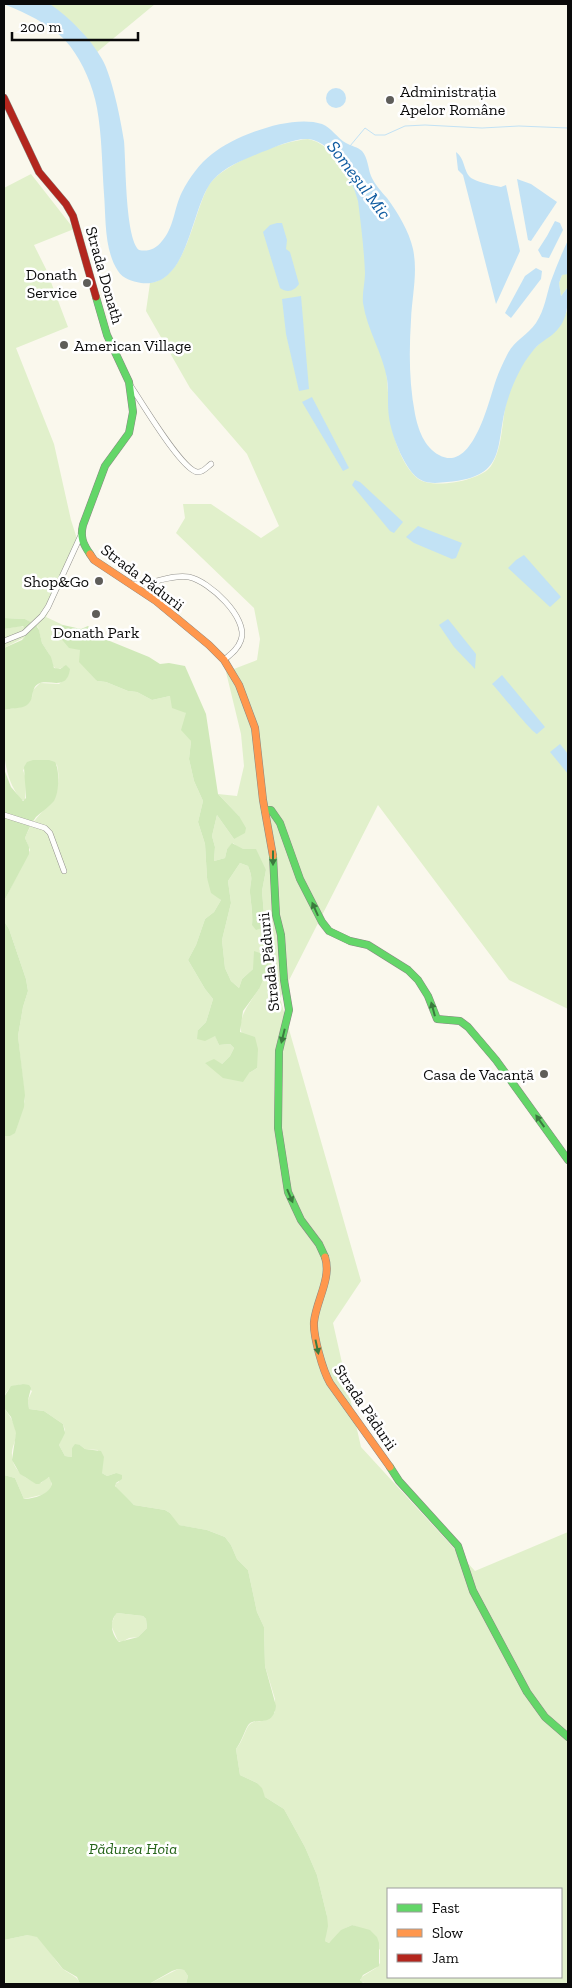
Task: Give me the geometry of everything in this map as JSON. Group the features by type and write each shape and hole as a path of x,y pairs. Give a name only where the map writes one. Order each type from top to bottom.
{"street":[{"name":"Strada Donath","path":"4,98 39,172 66,204 73,216 107,335 129,382 133,412 132,426 126,438 105,466 84,520 81,534"},
{"path":"129,382 181,460 198,472 202,472 211,464"},
{"path":"4,641 24,633 48,607 81,534"},
{"name":"Strada Pădurii","path":"81,534 84,547 94,560 132,584 192,630 224,660 239,685 255,728 265,810 273,847 275,912 281,935 283,971 289,1010 279,1051 278,1128 288,1192 301,1220 318,1244 326,1260 325,1280 314,1323 320,1360 330,1383 399,1481 458,1546 473,1591 527,1692 545,1717 568,1738"},
{"path":"132,584 145,584 188,577 199,580 216,594 233,610 242,628 242,640 236,650 224,660"},
{"path":"265,810 271,810 278,818 300,879 322,922 329,931 350,941 368,945 408,970 428,996 437,1019 460,1021 468,1027 496,1060 568,1160"},
{"path":"4,815 45,828 50,833 64,871"}],"green space":[{"path":"50,4 155,4 97,52 80,30"},
{"path":"308,139 324,146 338,160 356,193 362,216 383,348 391,424 401,455 409,470 417,478 424,482 433,483 456,482 477,476 491,466 498,450 508,396 515,378 533,350 559,325 568,307 568,1009 509,980 378,805 280,998 361,1281 333,1323 361,1447 475,1571 568,1532 568,1984 368,1984 361,1982 360,1978 376,1968 380,1963 380,1950 362,1929 352,1925 344,1929 329,1943 325,1941 327,1916 317,1875 305,1847 284,1809 265,1797 257,1783 240,1775 236,1749 247,1728 253,1722 268,1719 275,1712 275,1699 265,1666 264,1627 257,1612 248,1570 237,1559 225,1537 207,1530 178,1525 170,1513 165,1510 134,1505 116,1489 115,1484 119,1482 116,1473 107,1476 102,1473 98,1450 85,1449 80,1445 72,1448 72,1457 65,1456 59,1445 65,1430 63,1424 44,1411 29,1409 28,1400 32,1391 23,1384 11,1388 4,1397 4,1136 10,1136 15,1130 25,1101 18,1036 28,991 26,979 9,929 4,921 4,901 30,850 25,838 36,819 54,797 58,778 57,765 52,762 39,760 31,764 23,770 26,779 25,800 21,800 9,779 6,768 4,710 20,707 32,697 33,690 40,683 59,684 67,678 63,667 57,670 53,666 49,654 42,643 38,627 25,619 4,618 4,188 31,174 74,229 34,245 46,269 68,327 16,348 54,444 71,520 79,545 46,617 63,625 53,629 80,650 97,681 137,692 152,700 170,696 186,713 191,741 189,759 194,781 203,801 198,822 205,844 207,878 221,900 214,912 205,919 196,945 188,960 213,999 206,1022 198,1030 215,1035 219,1045 230,1044 234,1048 230,1056 222,1064 205,1062 249,1073 257,1068 242,1036 241,1020 250,1001 259,989 253,969 242,979 239,988 231,981 225,968 222,940 231,903 228,881 240,863 248,866 251,875 252,925 265,927 262,891 266,870 233,843 227,849 225,858 214,861 215,847 212,836 217,815 234,839 239,816 218,794 237,796 244,766 241,734 226,672 257,660 260,639 254,608 176,533 185,518 183,504 211,504 261,538 279,526 247,454 190,388 146,311 150,283 163,278 173,269 181,257 209,185 216,177 240,161 284,144"},
{"path":"567,273 568,287 561,296 559,283 562,275"},
{"path":"4,618 25,619 36,625 54,668 60,669 66,665 70,669 68,676 61,682 38,684 27,705 4,710 4,648 22,640 28,633 23,626 4,629"},
{"path":"63,625 81,629 88,626 100,637 149,657 160,664 169,663 185,666 206,714 218,794 239,816 246,828 245,833 234,839 217,815 212,836 215,847 214,861 225,858 227,849 232,843 243,849 256,849 266,870 262,891 265,927 256,930 252,925 251,877 248,866 240,863 228,881 231,903 222,940 225,968 231,981 239,988 242,979 253,969 254,951 263,954 269,966 259,989 243,1011 240,1032 255,1037 258,1049 257,1068 249,1073 243,1082 223,1078 205,1063 214,1059 222,1064 230,1056 234,1048 230,1044 219,1045 215,1036 205,1041 197,1039 198,1030 206,1022 213,999 188,960 196,945 205,919 214,912 221,900 211,893 207,878 205,844 198,822 203,801 194,781 189,759 191,741 181,730 186,713 172,708 170,696 152,700 137,692 97,681 79,662 80,650 69,648 53,629"},
{"path":"20,626 26,627 27,636 4,648 4,629"},
{"path":"33,760 55,762 58,776 57,793 54,801 36,817 30,827 25,838 29,847 29,854 4,901 4,769 11,787 23,801 26,798 24,767 27,762"},
{"path":"4,921 9,929 26,979 28,991 18,1036 25,1095 24,1107 15,1133 10,1136 4,1136"},
{"name":"Pădurea Hoia","path":"29,1385 31,1388 28,1400 29,1409 44,1411 63,1424 65,1433 59,1445 65,1456 72,1457 72,1448 75,1444 85,1449 101,1451 104,1457 102,1473 107,1476 116,1473 122,1475 122,1479 115,1486 134,1505 165,1510 170,1513 179,1525 207,1530 225,1537 237,1559 248,1570 257,1612 264,1627 265,1666 276,1706 272,1717 268,1720 252,1722 246,1728 236,1749 240,1775 257,1783 262,1788 265,1797 284,1809 305,1847 317,1875 327,1916 328,1926 325,1941 329,1943 341,1930 352,1925 370,1930 377,1937 379,1943 379,1966 363,1975 360,1980 368,1984 186,1984 188,1976 184,1970 178,1969 149,1984 80,1984 77,1977 63,1969 37,1937 28,1935 4,1940 4,1475 15,1478 24,1499 45,1493 51,1488 52,1484 49,1477 36,1484 20,1474 12,1460 16,1433 11,1417 4,1408 4,1397 11,1386","holes":["117,1613 143,1616 146,1619 147,1628 138,1637 119,1642 112,1628 114,1616"]},
{"path":"4,1408 12,1419 16,1432 12,1453 15,1466 22,1475 36,1482 41,1483 47,1477 51,1478 52,1487 45,1494 24,1499 15,1478 4,1475"},
{"path":"117,1613 143,1616 146,1619 147,1628 138,1637 129,1638 122,1642 118,1641 111,1625"},
{"path":"28,1935 39,1938 60,1965 75,1977 80,1984 4,1984 4,1940"},
{"path":"178,1969 184,1970 188,1976 186,1984 149,1984"}],"water":[{"name":"Someșul Mic","path":"4,4 50,4 79,29 102,59 113,87 121,122 131,231 134,243 139,250 146,251 160,244 169,230 179,198 191,176 208,158 235,140 280,124 310,122 326,126 343,141 362,151 366,157 373,179 399,216 413,249 415,276 410,355 413,402 416,420 422,437 429,447 439,455 451,458 461,454 470,445 478,432 497,377 507,355 539,318 553,276 568,240 568,274 562,275 559,283 561,296 568,287 564,319 552,335 534,349 513,384 504,412 496,454 491,464 482,473 468,479 434,483 421,480 415,476 404,461 390,424 388,384 385,370 363,303 365,273 358,201 347,173 334,154 318,142 303,139 285,143 262,152 224,170 213,180 205,192 187,244 170,273 157,281 141,283 128,279 122,276 113,263 108,244 99,119 93,91 87,75 70,46 56,32 40,21"},
{"path":"336,88 343,91 346,98 343,105 336,108 329,105 326,98 329,91"},
{"path":"456,152 461,158 468,174 473,179 501,187 506,185 520,251 496,304 463,175 458,170"},
{"path":"517,179 531,184 557,202 531,241 528,240"},
{"path":"555,221 560,223 563,230 549,258 542,257 538,250"},
{"path":"282,223 287,240 286,249 290,252 299,284 295,288 286,291 280,288 263,232 270,225"},
{"path":"536,268 542,271 541,279 511,318 505,313 525,276"},
{"path":"301,296 309,389 299,391 286,334 282,299"},
{"path":"312,397 349,468 343,471 302,402"},
{"path":"355,480 360,482 403,522 394,533 390,531 352,485"},
{"path":"418,526 462,543 456,558 452,559 414,543 406,537"},
{"path":"524,555 561,597 550,607 508,568"},
{"path":"448,619 476,654 475,669 454,647 439,625"},
{"path":"502,675 545,727 537,734 492,684"},
{"path":"560,744 568,754 568,774 550,752"}],"waterway":[{"name":"Someșul Mic","path":"350,146 365,128 375,135 385,135 405,126 425,125 482,128 519,126 568,128"}],"traffic: fast":[{"path":"90,554 83,540 83,525 105,466 129,433 133,412 129,382 107,335 96,297"},
{"path":"265,810 271,810 280,823 300,879 322,922 329,931 350,941 368,945 408,970 418,980 428,996 437,1019 460,1021 468,1027 496,1060 568,1160"},
{"path":"273,856 276,915 281,935 284,980 289,1010 279,1051 278,1128 288,1192 301,1220 319,1244 325,1257"},
{"path":"390,1467 399,1481 458,1546 473,1591 527,1692 545,1717 568,1737"}],"traffic: slow":[{"path":"90,554 94,560 156,601 224,660 239,685 255,728 263,800 273,856"},
{"path":"325,1257 327,1273 314,1322 315,1336 322,1362 330,1383 390,1467"}],"traffic: jam":[{"path":"4,98 39,172 66,204 73,216 96,297"}],"place":[{"name":"Administrația Apelor Române","path":"390,100"},
{"name":"Donath Service","path":"87,283"},
{"name":"American Village","path":"64,345"},
{"name":"Shop&Go","path":"99,581"},
{"name":"Donath Park","path":"96,614"},
{"name":"Casa de Vacanță","path":"544,1074"}]}
